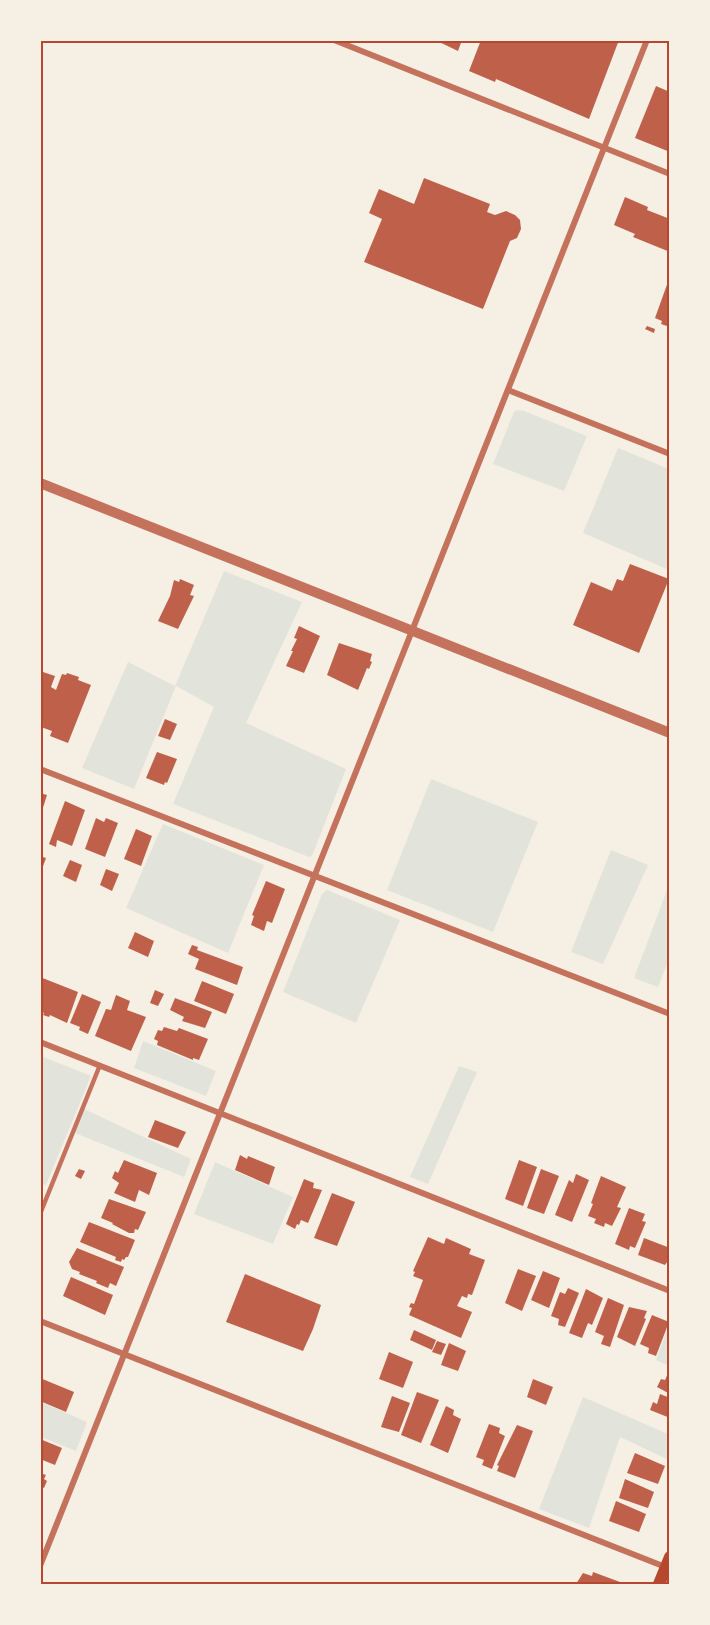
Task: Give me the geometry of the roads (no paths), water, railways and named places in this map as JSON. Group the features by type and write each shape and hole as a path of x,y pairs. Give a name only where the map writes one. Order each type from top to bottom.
{"main road":[{"path":"659,1584 668,1564"}],"street":[{"path":"334,40 669,174"},
{"path":"40,1566 647,40"},
{"path":"508,390 669,453"},
{"path":"40,483 669,733"},
{"path":"40,768 669,1014"},
{"path":"40,1041 669,1292"},
{"path":"40,1321 668,1564"}],"lane":[{"path":"40,1214 100,1065"}]}
